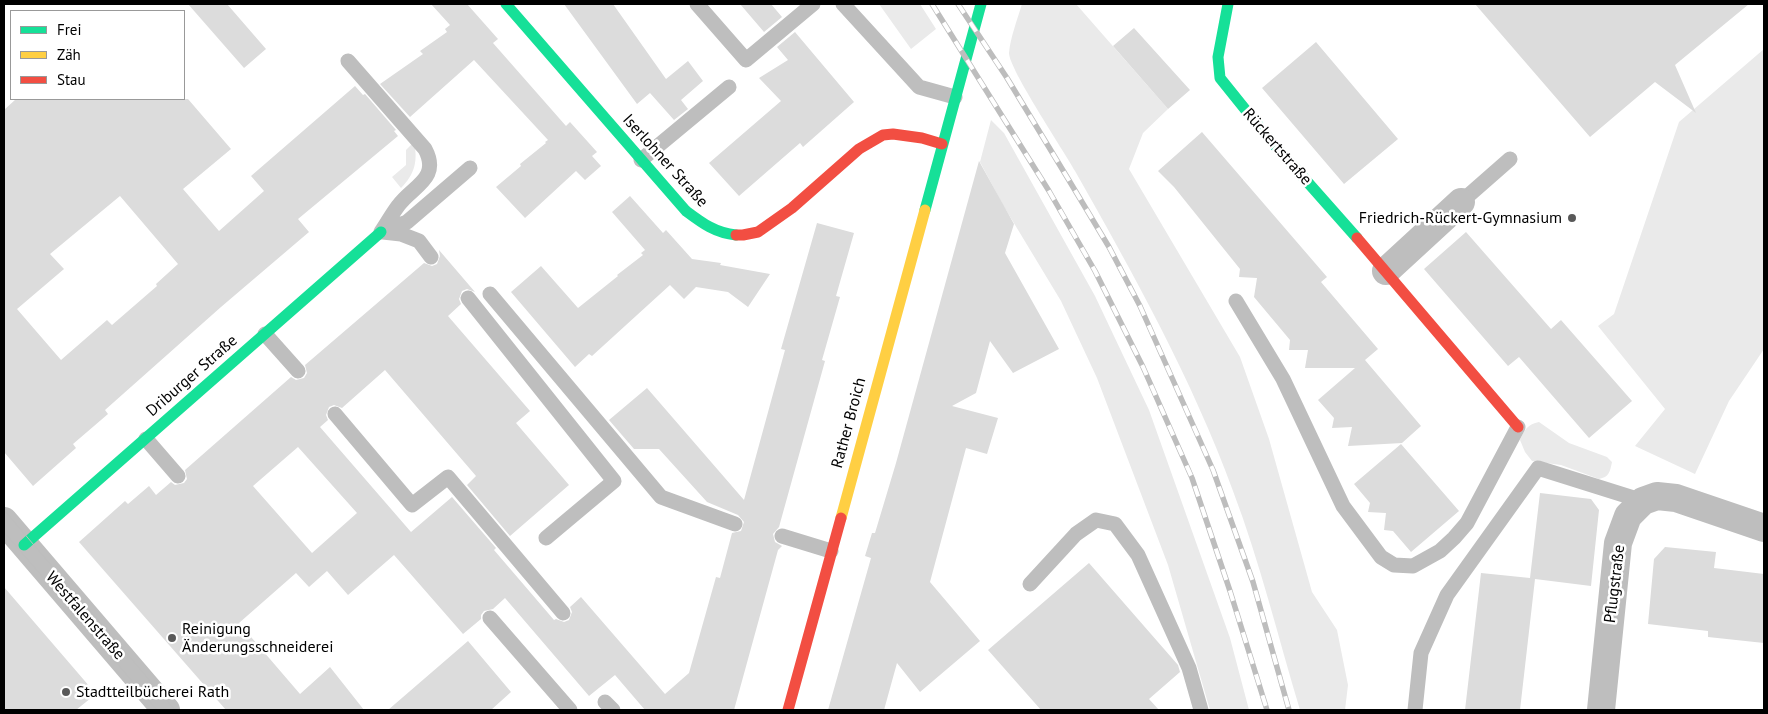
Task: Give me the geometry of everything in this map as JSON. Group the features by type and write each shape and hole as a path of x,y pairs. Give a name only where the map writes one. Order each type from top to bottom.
{"street":[{"name":"Iserlohner Straße","path":"506,4 686,212 709,228 727,234 743,235 758,232 792,208 859,149 883,135 893,134 922,138 942,144"},
{"name":"Rather Broich","path":"788,710 981,4"},
{"name":"Rückertstraße","path":"1228,4 1218,57 1220,78 1265,134 1386,271 1518,427"},
{"path":"1386,271 1461,202"},
{"name":"Driburger Straße","path":"24,545 381,232"},
{"path":"1643,501 1657,496 1676,498 1764,528"},
{"name":"Pflugstraße","path":"1600,710 1618,544 1628,516 1643,501"},
{"name":"Westfalenstraße","path":"4,522 166,710"}],"lane":[{"path":"697,4 746,60 813,4"},
{"path":"843,4 919,87 955,98"},
{"path":"348,61 425,149 430,162 428,173 423,183 398,204 381,232"},
{"path":"641,160 729,87"},
{"path":"1461,202 1510,159"},
{"path":"381,232 407,222 470,168"},
{"path":"381,232 401,234 419,241 431,257"},
{"path":"490,294 661,498 735,524"},
{"path":"468,298 614,481 546,538"},
{"path":"1236,302 1283,379 1343,506 1382,557 1394,565 1413,566 1440,552 1454,538 1467,523 1518,427"},
{"path":"265,334 298,372"},
{"path":"335,414 412,505 448,477 563,613"},
{"path":"146,439 178,476"},
{"path":"1415,710 1422,653 1447,595 1538,468 1643,501"},
{"path":"1030,584 1076,534 1096,520 1115,524 1138,555 1189,668 1201,710"},
{"path":"782,536 830,552"},
{"path":"490,618 570,710"}],"shaded area":[{"path":"879,4 920,4 936,29 911,49"},
{"path":"1022,4 1076,4 1168,109 1143,133 1129,169 1240,357 1269,439 1312,592 1337,630 1348,685 1345,710 1300,710 1243,518 1199,408 1161,328 1119,249 1011,62 1010,47"},
{"path":"1764,49 1764,349 1729,401 1695,474 1635,446 1665,409 1598,326 1614,314 1679,122"},
{"path":"991,120 1004,133 1095,296 1149,410 1230,638 1249,710 1210,710 1168,565 1097,378 1061,301 1003,205 980,162"},
{"path":"414,142 416,155 414,167 410,178 401,188 392,177 406,165 406,150"},
{"path":"1539,422 1569,443 1607,457 1612,462 1609,474 1599,479 1561,465 1532,461 1525,452 1520,440 1527,428"}],"building":[{"path":"188,4 227,4 266,49 244,68"},
{"path":"431,4 467,4 498,39 493,43 566,126 570,122 597,152 592,156 601,166 585,180 576,171 525,218 496,187 548,140 474,60 410,117 380,84 423,54 420,51 447,32 445,29 450,25"},
{"path":"564,4 613,4 666,79 688,61 703,81 681,100 688,109 674,120 650,93 637,104"},
{"path":"740,4 771,4 782,17 764,32"},
{"path":"1475,4 1749,4 1675,65 1696,113 1655,82 1590,137"},
{"path":"1134,28 1190,90 1168,109 1113,46"},
{"path":"795,32 854,102 803,147 800,143 739,196 709,163 781,101 759,78 788,60 777,47"},
{"path":"1316,42 1398,139 1344,184 1262,88"},
{"path":"355,86 363,95 365,94 396,130 394,131 398,136 298,219 309,232 105,410 108,414 73,444 76,448 33,486 4,452 4,110 15,100 188,99 231,149 183,189 219,231 264,191 251,176","holes":["120,196 178,264 156,284 157,286 112,325 107,320 61,360 17,309 64,269 50,254"]},
{"path":"1202,132 1327,277 1321,282 1378,349 1365,360 1421,426 1402,443 1348,446 1352,427 1332,428 1334,418 1318,400 1355,368 1305,368 1308,350 1289,350 1290,340 1254,297 1257,278 1239,277 1240,269 1174,187 1158,171"},
{"path":"979,161 1014,224 1005,253 1059,349 1013,373 990,341 976,393 952,406 998,418 987,454 966,448 930,582 980,641 920,692 897,663 884,710 828,710 871,558 865,556 872,533 875,533 896,463"},
{"path":"630,196 663,233 666,230 692,259 721,263 720,265 770,274 748,307 728,292 696,287 684,299 670,285 592,356 589,354 575,367 511,292 541,266 578,308 618,276 643,255 641,253 645,250 612,212"},
{"path":"817,223 854,233 836,296 840,297 822,360 825,361 779,527 773,534 775,542 782,546 778,550 734,710 645,710 615,675 589,696 505,598 493,609 484,611 481,619 463,634 394,555 348,595 327,571 309,587 296,573 239,623 300,694 330,667 364,710 226,710 79,542 125,501 128,504 149,486 156,495 171,482 175,485 184,483 187,479 185,470 291,377 296,380 304,378 307,373 305,365 424,263 432,266 437,264 440,256 439,250 475,292 467,289 462,291 459,299 461,304 448,316 530,411 516,423 569,485 510,536 467,485 476,476 385,370 342,408 334,405 329,407 326,415 328,420 320,427 411,532 452,497 496,548 494,550 554,620 564,622 569,620 572,612 570,607 581,597 665,694 689,673 716,577 720,578 732,533 741,531 744,522 738,515 707,502 659,449 634,449 609,420 647,388 744,500 785,350 781,349","holes":["298,447 357,513 312,553 253,486"]},
{"path":"1466,232 1551,329 1561,320 1632,401 1589,438 1519,357 1508,366 1424,269"},
{"path":"1401,444 1459,511 1411,552 1393,531 1384,530 1386,513 1368,512 1370,503 1354,484"},
{"path":"1540,493 1591,499 1599,510 1591,586 1535,579 1520,710 1465,710 1481,573 1530,578"},
{"path":"1665,547 1716,552 1714,568 1764,574 1764,643 1708,637 1708,631 1648,624 1654,559"},
{"path":"1089,563 1178,665 1180,672 1149,699 1159,710 1041,710 988,650"},
{"path":"4,587 96,694 76,710 4,710"},
{"path":"468,641 511,692 491,710 388,710"}],"tram line":[{"path":"4,510 175,710"},
{"path":"4,532 157,710"}],"railway":[{"path":"932,4 1049,191 1095,271 1143,367 1192,478 1267,710"},
{"path":"958,4 1007,78 1067,177 1109,247 1140,306 1213,470 1253,582 1289,710"}],"traffic: fast":[{"path":"506,4 686,211 715,230 736,235"},
{"path":"925,210 981,4"},
{"path":"1228,4 1218,57 1220,78 1265,134 1357,238"},
{"path":"24,545 381,232"}],"traffic: slow":[{"path":"841,518 925,210"}],"traffic: jam":[{"path":"736,235 758,232 792,208 859,149 883,135 893,134 922,138 942,144"},
{"path":"1357,238 1518,427"},
{"path":"788,710 841,518"}],"place":[{"name":"Friedrich-Rückert-Gymnasium","path":"1572,218"},
{"name":"Reinigung Änderungsschneiderei","path":"172,638"},
{"name":"Stadtteilbücherei Rath","path":"66,692"}]}
